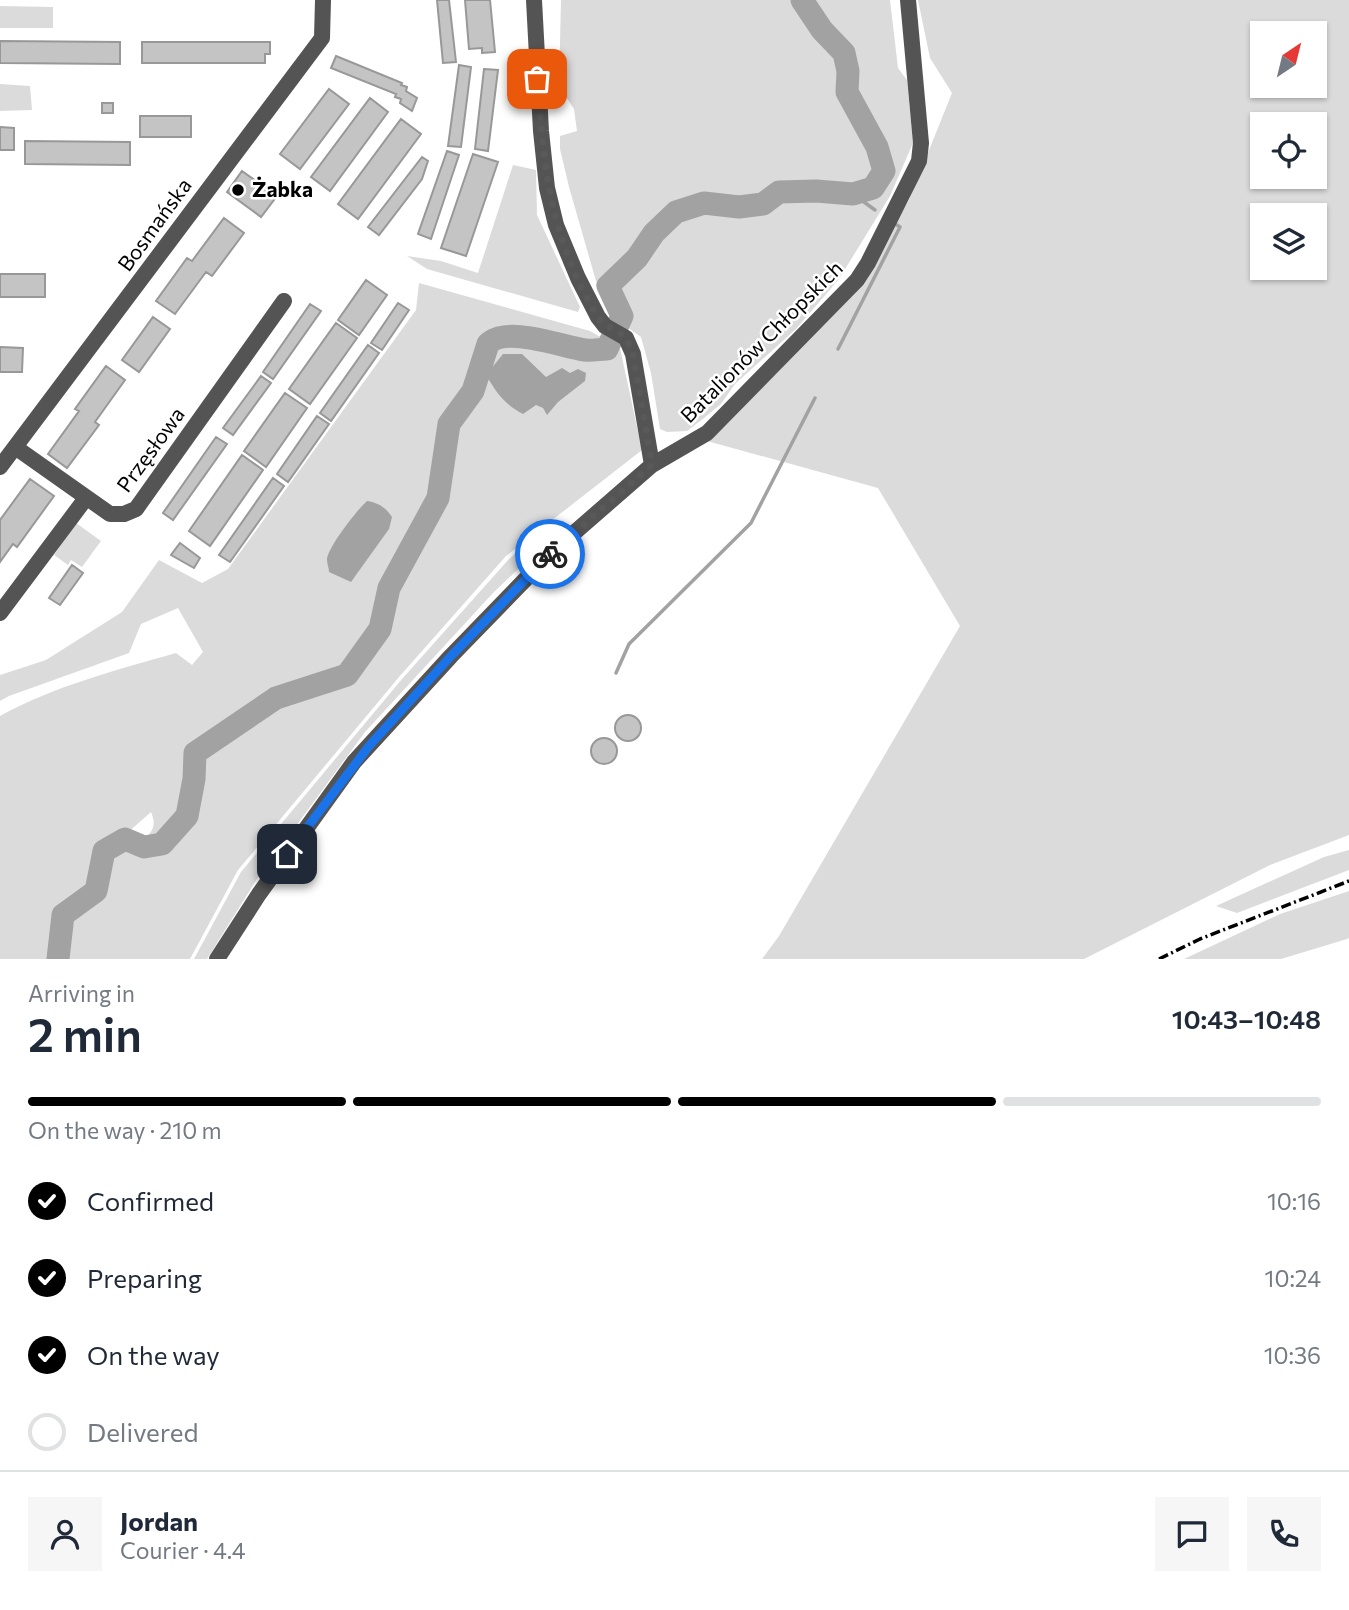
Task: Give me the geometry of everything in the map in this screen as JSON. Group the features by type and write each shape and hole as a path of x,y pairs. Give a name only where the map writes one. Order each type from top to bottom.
{"street":[{"name":"Bosmańska","path":"0,467 322,38 323,0"},
{"path":"534,0 537,79 547,188 556,225 594,309 605,326 626,338 633,354 652,465"},
{"name":"Batalionów Chłopskich","path":"217,959 300,835 354,762 451,656 551,553 652,465 707,433 857,280 919,161 921,143 908,0"},
{"name":"Przęsłowa","path":"15,447 110,514 124,514 136,509 284,301"},
{"path":"0,613 86,498"}],"shaded area":[{"path":"561,0 890,0 898,68 907,80 913,143 890,196 839,279 796,329 735,384 721,404 687,431 667,432 660,429 651,373 641,337 614,318 596,281 560,149 560,136 577,131 574,109 559,86"},
{"path":"918,0 1349,0 1349,835 1270,865 1084,959 762,959 779,936 960,626 878,488 707,441 855,293 909,200 952,93 930,58"},
{"path":"0,6 53,7 53,28 0,28"},
{"path":"0,84 30,86 32,110 0,111"},
{"path":"513,165 536,170 537,215 580,307 578,312 427,269 407,256 441,261 478,273"},
{"path":"419,283 590,331 620,348 642,450 506,556 399,677 238,870 190,959 0,959 0,716 64,687 109,672 176,653 192,665 203,652 178,608 141,624 129,653 0,701 0,675 46,660 122,612 159,560 202,583 228,569 416,310","holes":["151,812 153,827 144,839 125,835"]},
{"path":"503,354 522,354 546,377 562,368 570,373 578,369 586,373 585,381 558,402 547,415 543,408 536,405 523,414 502,397 486,375"},
{"path":"367,501 381,506 392,517 389,529 351,582 329,572 328,554 350,520"},
{"path":"76,523 101,541 82,567 71,560 68,565 54,555"},
{"path":"525,545 535,553 493,593 365,732 257,879 207,959 194,959 241,872 402,679 509,559"},
{"path":"1349,850 1349,870 1237,913 1216,906 1324,857"},
{"path":"1349,891 1347,939 1281,959 1184,959 1280,914"}],"building":[{"path":"437,0 449,0 456,62 443,63"},
{"path":"465,0 490,0 495,52 482,53 482,48 469,49"},
{"path":"0,41 120,42 120,64 0,63"},
{"path":"142,42 270,42 270,54 265,54 265,63 142,63"},
{"path":"336,56 402,83 401,85 407,87 406,91 417,98 412,111 400,103 401,99 395,97 396,94 331,68"},
{"path":"459,65 471,67 461,147 448,146"},
{"path":"484,69 498,70 488,151 475,149"},
{"path":"329,89 349,104 300,169 280,154"},
{"path":"370,98 388,112 330,191 311,177"},
{"path":"102,103 113,103 113,113 102,113"},
{"path":"140,116 191,116 191,137 140,137"},
{"path":"401,119 421,134 358,219 338,204"},
{"path":"0,127 14,128 14,150 0,150"},
{"path":"25,141 130,142 130,165 25,164"},
{"path":"447,151 459,155 431,239 418,234"},
{"path":"473,154 498,162 466,256 441,248"},
{"path":"422,157 428,161 422,179 379,235 368,227"},
{"path":"242,171 277,196 261,217 227,192"},
{"path":"224,218 244,233 212,276 206,272 175,314 156,301 187,258 192,261"},
{"path":"0,274 45,274 45,297 0,297"},
{"path":"366,280 387,295 359,335 338,320"},
{"path":"398,303 409,310 382,350 371,343"},
{"path":"310,304 321,311 273,379 263,372"},
{"path":"153,317 170,329 139,372 122,360"},
{"path":"336,323 357,338 310,404 289,389"},
{"path":"368,345 379,353 331,421 320,413"},
{"path":"0,347 23,348 22,372 0,372"},
{"path":"106,366 125,380 95,422 99,425 67,468 48,454 79,411 75,409"},
{"path":"261,376 271,383 233,435 223,428"},
{"path":"285,393 307,408 266,467 244,451"},
{"path":"317,416 329,424 288,482 277,474"},
{"path":"216,437 227,444 173,520 163,513"},
{"path":"242,455 263,470 210,546 189,531"},
{"path":"273,478 284,486 230,562 219,555"},
{"path":"30,479 54,496 17,547 13,544 0,562 0,520"},
{"path":"180,543 200,558 194,568 171,555"},
{"path":"72,565 83,573 60,605 49,598"},
{"path":"628,715 637,719 641,728 637,737 628,741 619,737 615,728 619,719"},
{"path":"604,738 613,742 617,751 613,760 604,764 595,760 591,751 595,742"}],"waterway":[{"path":"58,959 63,915 96,891 104,851 125,839 144,847 162,844 187,816 194,779 195,753 276,698 347,675 380,629 389,588 438,498 449,424 473,391 488,344 507,336 585,350 607,349 622,316 608,286 637,258 654,233 676,212 704,203 739,207 763,204 779,192 853,194 873,188 884,171 877,147 847,92 848,71 844,53 822,30 802,0"},
{"path":"853,194 875,210"},
{"path":"838,349 900,227 892,222"},
{"path":"616,673 629,644 751,523 815,398"}],"railway":[{"path":"1159,959 1200,939 1349,881"}],"way so far":[{"path":"537,79 547,188 556,225 598,317 605,326 626,338 633,354 652,465 550,554"}],"place":[{"name":"Żabka","path":"238,190"}],"route":[{"path":"287,854 354,762 550,554"}]}
